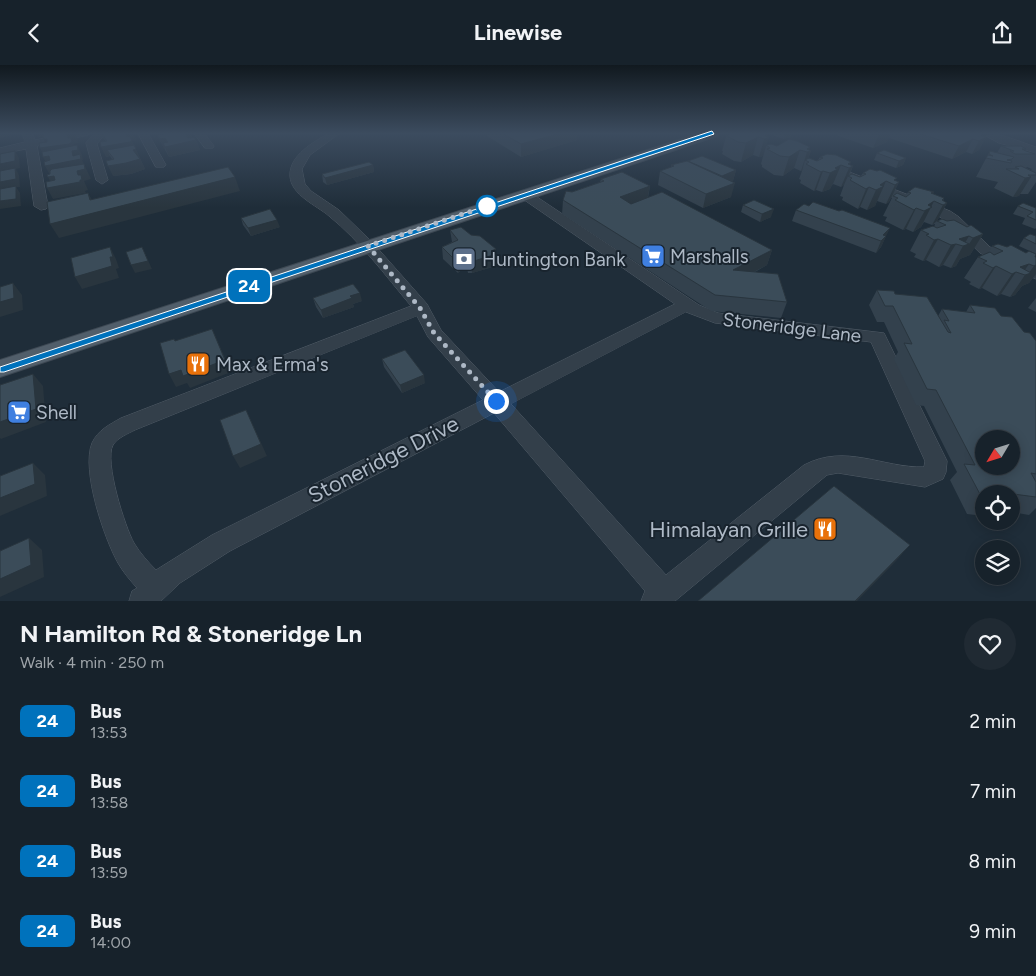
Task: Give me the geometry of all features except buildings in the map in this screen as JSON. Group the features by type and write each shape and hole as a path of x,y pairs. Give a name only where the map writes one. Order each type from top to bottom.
{"main road":[{"path":"0,369 364,242 614,158"},
{"path":"0,353 524,194 635,158"}],"street":[{"path":"34,158 41,206"},
{"path":"95,158 102,180"},
{"path":"156,158 160,165"},
{"path":"303,158 296,169 296,178 299,185 307,194 334,213 364,242 420,308 434,333 496,401 659,597"},
{"path":"814,161 945,214 954,220 985,251 1036,274"},
{"name":"Stoneridge Lane","path":"524,194 688,305 715,318 878,337 936,461 935,472 925,477 838,464 823,466 798,483 659,597"},
{"name":"Stoneridge Drive","path":"149,595 171,574 221,543 496,401 688,305"},
{"path":"149,595 126,555 113,524 101,469 102,445 111,434 128,424 420,308"}],"bus line":[{"name":"24","path":"0,369 635,158"}],"place":[{"name":"Marshalls","path":"653,256"},
{"name":"Huntington Bank","path":"464,259"},
{"name":"Max & Erma's","path":"198,364"},
{"name":"Shell","path":"19,412"},
{"name":"Himalayan Grille","path":"825,529"}],"route":[{"path":"487,206 368,246 420,308 434,333 496,401"}]}
